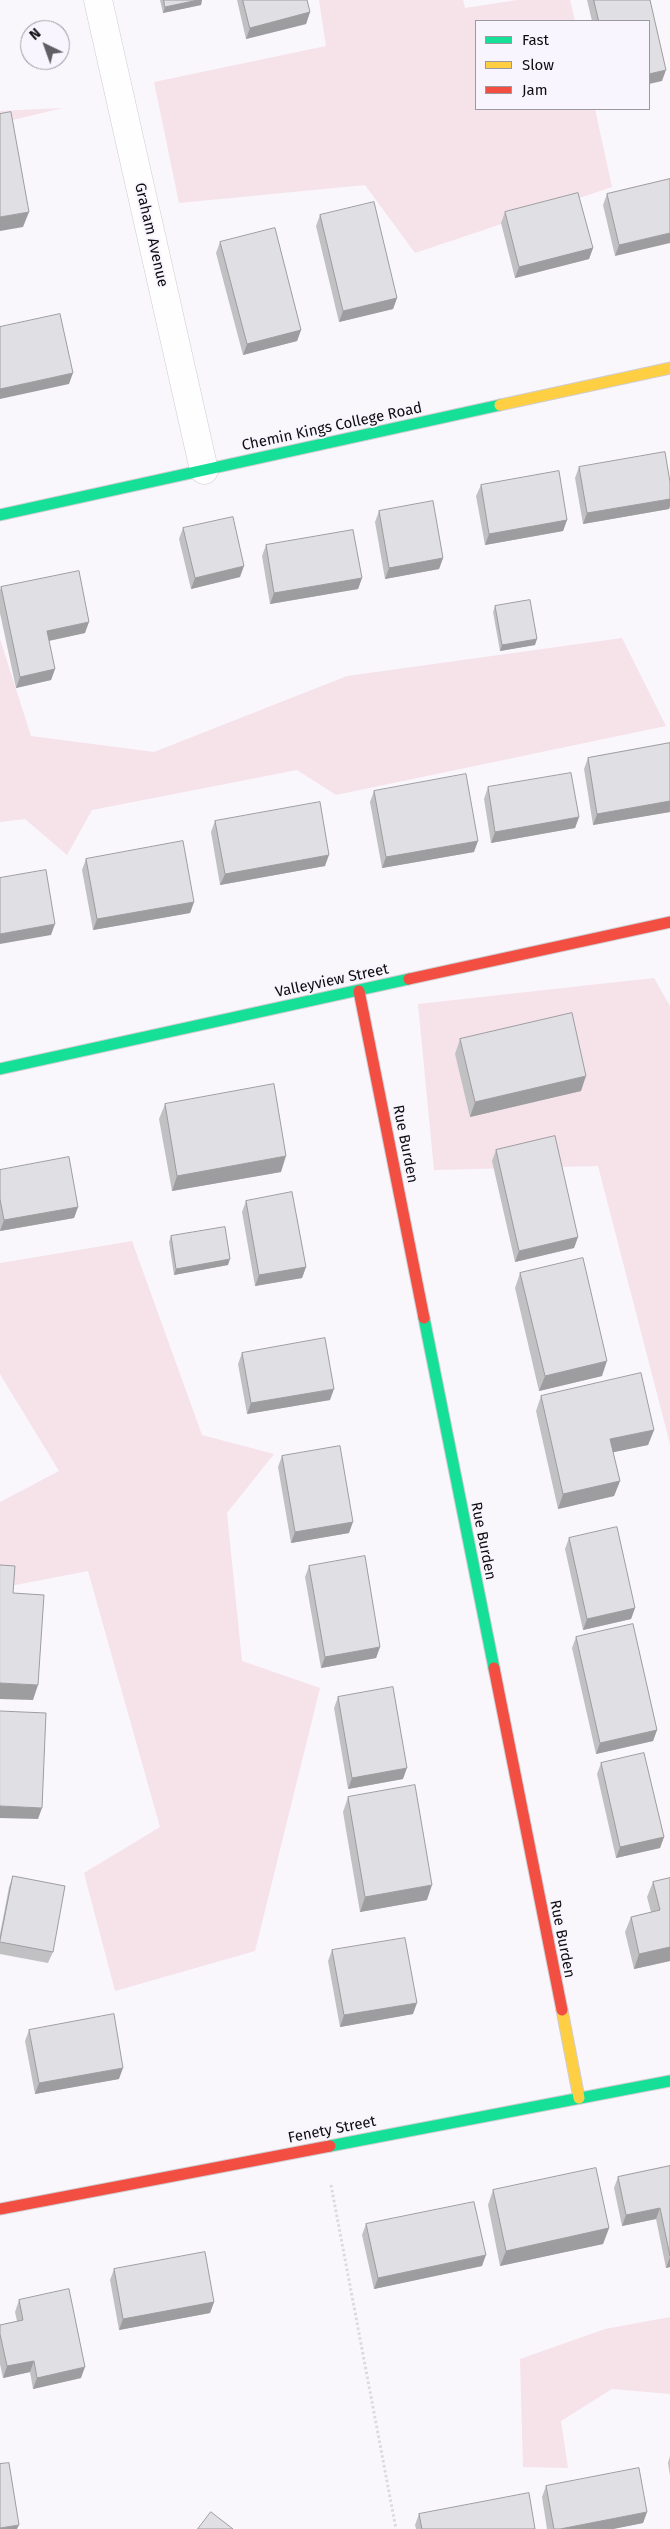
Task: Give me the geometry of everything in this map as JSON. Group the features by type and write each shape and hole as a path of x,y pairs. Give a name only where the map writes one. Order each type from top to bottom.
{"street":[{"name":"Graham Avenue","path":"98,0 204,470"},
{"name":"Chemin Kings College Road","path":"0,515 670,368"},
{"name":"Valleyview Street","path":"0,1069 670,922"},
{"name":"Rue Burden","path":"359,991 579,2098"},
{"name":"Fenety Street","path":"0,2209 670,2080"}],"path":[{"path":"331,2185 396,2529"}],"shaded area":[{"path":"319,0 463,0 465,8 517,0 570,0 575,20 475,20 475,110 595,110 612,187 415,253 365,185 179,203 154,82 326,46"},
{"path":"63,108 0,123 0,111"},
{"path":"622,638 666,726 336,795 297,770 92,810 67,855 25,819 0,822 0,639 31,736 154,752 347,676"},
{"path":"654,978 670,1006 670,1444 598,1166 434,1170 418,1004"},
{"path":"132,1241 202,1435 274,1454 227,1513 242,1661 320,1688 255,1951 115,1991 84,1873 160,1827 88,1571 0,1588 0,1502 59,1471 0,1374 0,1263"},
{"path":"670,2317 670,2394 612,2389 561,2421 568,2468 523,2467 520,2359 605,2329"}],"building":[{"path":"164,0 198,0 165,7"},
{"path":"243,0 307,0 310,12 250,28"},
{"path":"594,0 650,0 666,70 650,74 650,20 599,20"},
{"path":"11,112 29,212 0,217 0,114"},
{"path":"670,179 670,233 619,245 607,194"},
{"path":"578,193 593,248 519,267 505,212"},
{"path":"374,202 397,298 343,311 320,215"},
{"path":"275,228 301,330 247,344 220,242"},
{"path":"60,314 73,373 0,389 0,327"},
{"path":"665,452 670,482 670,499 587,513 579,467"},
{"path":"559,471 567,520 489,534 481,485"},
{"path":"433,501 443,558 389,568 379,511"},
{"path":"233,517 244,566 195,578 183,528"},
{"path":"353,530 362,578 274,593 266,545"},
{"path":"79,571 89,622 47,631 55,669 20,677 1,587"},
{"path":"530,600 537,639 502,645 495,606"},
{"path":"670,743 670,801 597,814 588,758"},
{"path":"571,773 579,817 495,832 488,787"},
{"path":"466,774 478,841 386,857 374,791"},
{"path":"320,802 329,855 225,874 215,821"},
{"path":"183,841 194,902 97,919 86,859"},
{"path":"46,870 55,924 0,934 0,878"},
{"path":"572,1013 586,1076 475,1102 460,1039"},
{"path":"274,1084 286,1156 177,1176 165,1104"},
{"path":"555,1136 578,1237 519,1251 496,1150"},
{"path":"69,1157 78,1207 4,1220 0,1199 0,1170"},
{"path":"292,1192 306,1267 259,1275 246,1201"},
{"path":"225,1227 230,1259 176,1269 171,1236"},
{"path":"583,1258 607,1361 545,1376 520,1273"},
{"path":"325,1338 334,1389 251,1403 242,1353"},
{"path":"641,1373 654,1430 610,1439 620,1481 563,1494 541,1396"},
{"path":"340,1446 353,1522 295,1532 282,1456"},
{"path":"617,1527 635,1608 587,1619 569,1538"},
{"path":"365,1556 380,1647 325,1657 309,1566"},
{"path":"0,1565 15,1566 13,1593 44,1595 38,1685 0,1683"},
{"path":"633,1624 657,1730 600,1743 576,1637"},
{"path":"393,1687 407,1768 352,1778 338,1697"},
{"path":"0,1711 46,1713 42,1808 0,1806"},
{"path":"644,1753 664,1837 620,1847 601,1763"},
{"path":"415,1785 432,1885 365,1897 348,1797"},
{"path":"13,1876 65,1886 53,1952 0,1942"},
{"path":"670,1878 670,1947 639,1954 631,1917 660,1910 653,1882"},
{"path":"405,1938 417,2003 344,2015 332,1950"},
{"path":"114,2014 123,2068 39,2083 29,2030"},
{"path":"670,2166 670,2256 660,2208 626,2215 618,2177"},
{"path":"596,2168 609,2228 506,2251 493,2190"},
{"path":"474,2202 486,2255 378,2278 366,2224"},
{"path":"205,2252 214,2302 123,2319 114,2269"},
{"path":"69,2289 85,2367 37,2378 34,2361 7,2366 0,2334 0,2325 23,2320 19,2300"},
{"path":"9,2463 19,2525 0,2528 0,2464"},
{"path":"639,2468 647,2512 554,2529 546,2486"},
{"path":"529,2493 535,2529 422,2529 419,2514"},
{"path":"211,2512 233,2529 198,2529"}],"traffic: fast":[{"path":"0,515 500,405"},
{"path":"0,1069 409,979"},
{"path":"424,1318 494,1668"},
{"path":"330,2146 670,2081"}],"traffic: slow":[{"path":"500,405 670,368"},
{"path":"562,2010 579,2098"}],"traffic: jam":[{"path":"409,979 670,922"},
{"path":"359,991 424,1318"},
{"path":"494,1668 562,2010"},
{"path":"0,2209 330,2146"}]}
